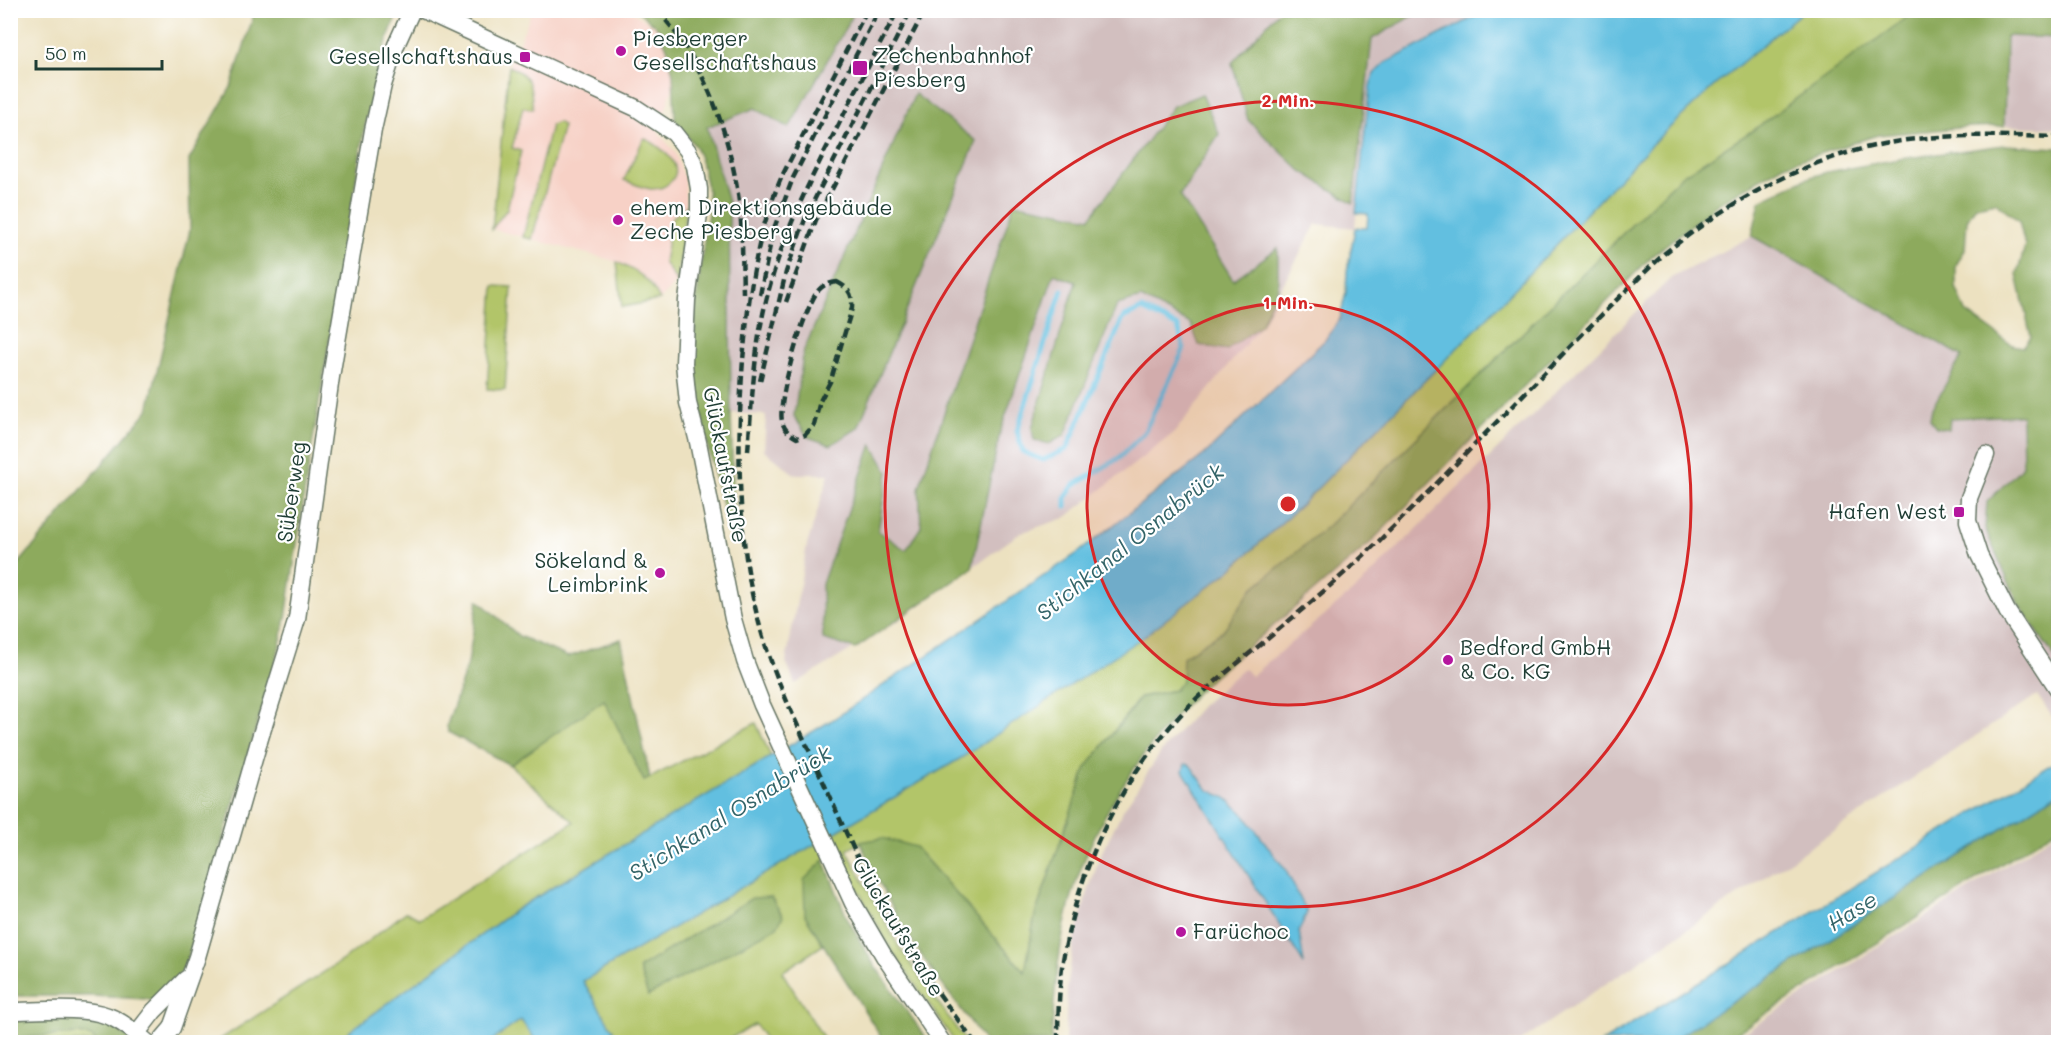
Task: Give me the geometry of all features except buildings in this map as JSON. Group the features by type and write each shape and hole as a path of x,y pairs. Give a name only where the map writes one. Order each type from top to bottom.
{"street":[{"name":"Süberweg","path":"160,1042 172,1028 191,975 297,619 329,388 373,130 383,85 396,45 412,10"},
{"name":"Glückaufstraße","path":"423,10 654,118 674,133 695,166 699,189 699,214 687,300 684,363 687,403 698,442 733,619 745,661 767,715 853,903 884,956 942,1042"},
{"path":"1986,455 1969,498 1968,521 1979,555 2007,611 2058,688"},
{"name":"Süberweg","path":"10,1011 90,1011 109,1016 142,1038 154,1011 191,975"}],"shaded area":[{"path":"532,11 630,11 658,28 667,48 674,84 658,132 675,152 685,181 686,206 677,282 660,300 650,282 636,271 611,260 492,229 509,66"},
{"path":"855,11 1486,11 1385,63 1374,74 1370,81 1367,104 1355,228 1316,224 1261,325 1174,433 1065,518 1020,533 898,621 795,684 786,662 807,545 829,474 794,474 764,450 766,415 731,413 729,206 707,126 755,108 789,128"},
{"path":"2006,36 2058,38 2058,128 2004,126"},
{"path":"1752,236 1962,356 1932,408 1950,418 2022,415 2023,466 1987,502 2019,605 2058,662 2058,725 2037,695 1519,1042 1065,1042 1067,990 1073,945 1085,901 1100,856 1123,810 1161,752 1201,706 1244,668 1251,676 1356,589 1671,278"},
{"path":"2058,832 2058,1042 1729,1042 1859,959"}],"green space":[{"path":"1280,10 1421,11 1372,39 1353,203 1301,171 1248,120 1232,63"},
{"path":"1917,10 2058,11 2058,38 2006,36 2004,126 1878,135 1784,165 1719,203 1652,256 1368,545 1211,679 1163,730 1122,787 1104,817 1076,881 1061,947 1051,1042 985,1042 914,944 885,894 860,842 882,838 915,847 1025,972 1035,915 1086,768 1141,697 1175,690 1182,681 1183,657 1223,631 1252,589 1327,527 1680,177 1752,131"},
{"path":"255,11 399,11 382,55 364,131 286,618 278,653 186,964 176,981 154,1002 146,999 91,996 11,996 10,574 148,410 190,230 189,160 231,87"},
{"path":"638,11 855,11 789,128 755,108 707,127 729,206 734,515 725,517 709,452 693,361 696,302 708,212 708,192 695,146 675,120 673,74 667,48 658,28"},
{"path":"1803,11 1917,11 1752,131 1680,177 1327,527 1253,589 1223,631 1184,657 1182,681 1175,690 1140,697 1086,768 1035,915 1025,972 915,847 861,842 847,850 899,947 966,1042 955,1042 892,951 838,854 824,860 805,915 823,945 782,972 826,1042 767,1042 755,1024 724,1042 620,1042 583,981 961,758 1143,637 1229,571 1301,505 1481,324 1653,143 1714,86","holes":["776,927 649,995 639,968"]},
{"path":"509,66 522,74 529,83 533,109 523,107 512,148 521,151 507,209 492,229"},
{"path":"915,94 976,141 858,428 831,445 808,437 794,416 804,350"},
{"path":"1202,94 1219,134 1180,195 1233,280 1278,248 1278,287 1261,325 1227,350 1199,345 1191,324 1141,298 1117,305 1065,435 1049,444 1034,440 1032,428 1076,282 1054,274 1000,432 972,568 855,649 823,639 822,584 872,444 888,472 878,531 906,550 921,527 919,488 1014,203 1090,218 1173,106"},
{"path":"558,122 563,126 532,239 523,237 551,125"},
{"path":"644,138 663,151 674,163 676,170 674,176 663,187 651,189 624,180"},
{"path":"2004,145 2058,148 2058,662 2019,605 1985,529 1987,502 2023,466 2022,415 1950,418 1949,429 1936,427 1930,419 1932,408 1962,356 1752,236 1760,201 1805,179 1827,172 1900,159","holes":["1996,202 2019,221 2025,246 2017,275 2031,337 2023,347 2012,345 1966,312 1956,287 1956,265 1965,250 1967,220 1976,206"]},
{"path":"686,206 677,282 664,262 672,218"},
{"path":"617,262 643,276 660,300 622,307"},
{"path":"494,286 512,287 505,390 487,389"},
{"path":"478,600 519,636 568,657 621,639 650,778 644,781 604,700 510,765 448,732 447,725 468,663"},
{"path":"604,699 644,781 756,723 771,757 517,909 335,1042 216,1042 346,958 406,912 420,919 574,822 510,765"},
{"path":"2058,793 2058,828 1722,1042 1670,1042"},
{"path":"824,860 847,918 873,963 929,1042 884,1042 805,915 804,880"},
{"path":"771,897 783,916 777,927 648,996 639,968 752,898"},
{"path":"11,1018 94,1019 112,1026 135,1042 97,1042 92,1037 79,1034 11,1038"},
{"path":"521,1020 537,1042 490,1042"},
{"path":"79,1034 92,1037 97,1042 11,1042 11,1038"}],"water":[{"name":"Stichkanal Osnabrück","path":"1486,11 1803,11 1714,86 1653,143 1481,324 1301,505 1229,571 1143,637 961,758 583,981 620,1042 537,1042 521,1020 490,1042 335,1042 517,909 832,720 1079,552 1205,454 1325,340 1340,319 1355,228 1367,228 1368,214 1356,213 1370,86 1374,74 1385,63"},
{"name":"Hase","path":"2058,760 2058,793 1670,1042 1602,1042"},
{"path":"1185,764 1190,765 1208,790 1226,798 1242,812 1285,869 1307,912 1299,931 1304,964 1183,771"}],"waterway":[{"path":"1062,290 1017,431 1023,452 1043,460 1067,449 1123,318 1142,309 1178,327 1184,349 1144,433 1119,458 1073,486 1066,497 1066,507"}],"railway":[{"path":"657,10 687,49 719,116 739,201 743,293"},
{"path":"867,10 783,174 773,197 760,243 748,312 741,390 739,454 745,551 756,611 774,668 788,705 853,848 899,935 974,1042"},
{"path":"760,295 773,231 793,178 879,10"},
{"path":"748,451 759,338 772,278 788,232 817,167 898,10"},
{"path":"760,381 786,272 807,214 911,10"},
{"path":"786,302 816,220 925,10"},
{"path":"1058,1042 1063,960 1080,890 1092,856 1124,791 1166,732 1208,688 1324,591 1381,539 1665,253 1722,212 1752,194 1815,164 1847,153 1881,144 1934,137 2058,137"},
{"path":"837,282 849,292 852,308 831,380 820,401 814,425 805,435 797,438 784,427 782,421 787,376 805,317 817,292 828,284 837,282"}],"place":[{"name":"Piesberger Gesellschaftshaus","path":"621,51"},
{"name":"Gesellschaftshaus","path":"525,57"},
{"name":"Zechenbahnhof Piesberg","path":"860,68"},
{"name":"ehem. Direktionsgebäude Zeche Piesberg","path":"618,220"},
{"name":"Hafen West","path":"1959,512"},
{"name":"Sökeland & Leimbrink","path":"660,573"},
{"name":"Bedford GmbH & Co. KG","path":"1448,660"},
{"name":"Farüchoc","path":"1181,932"}]}
